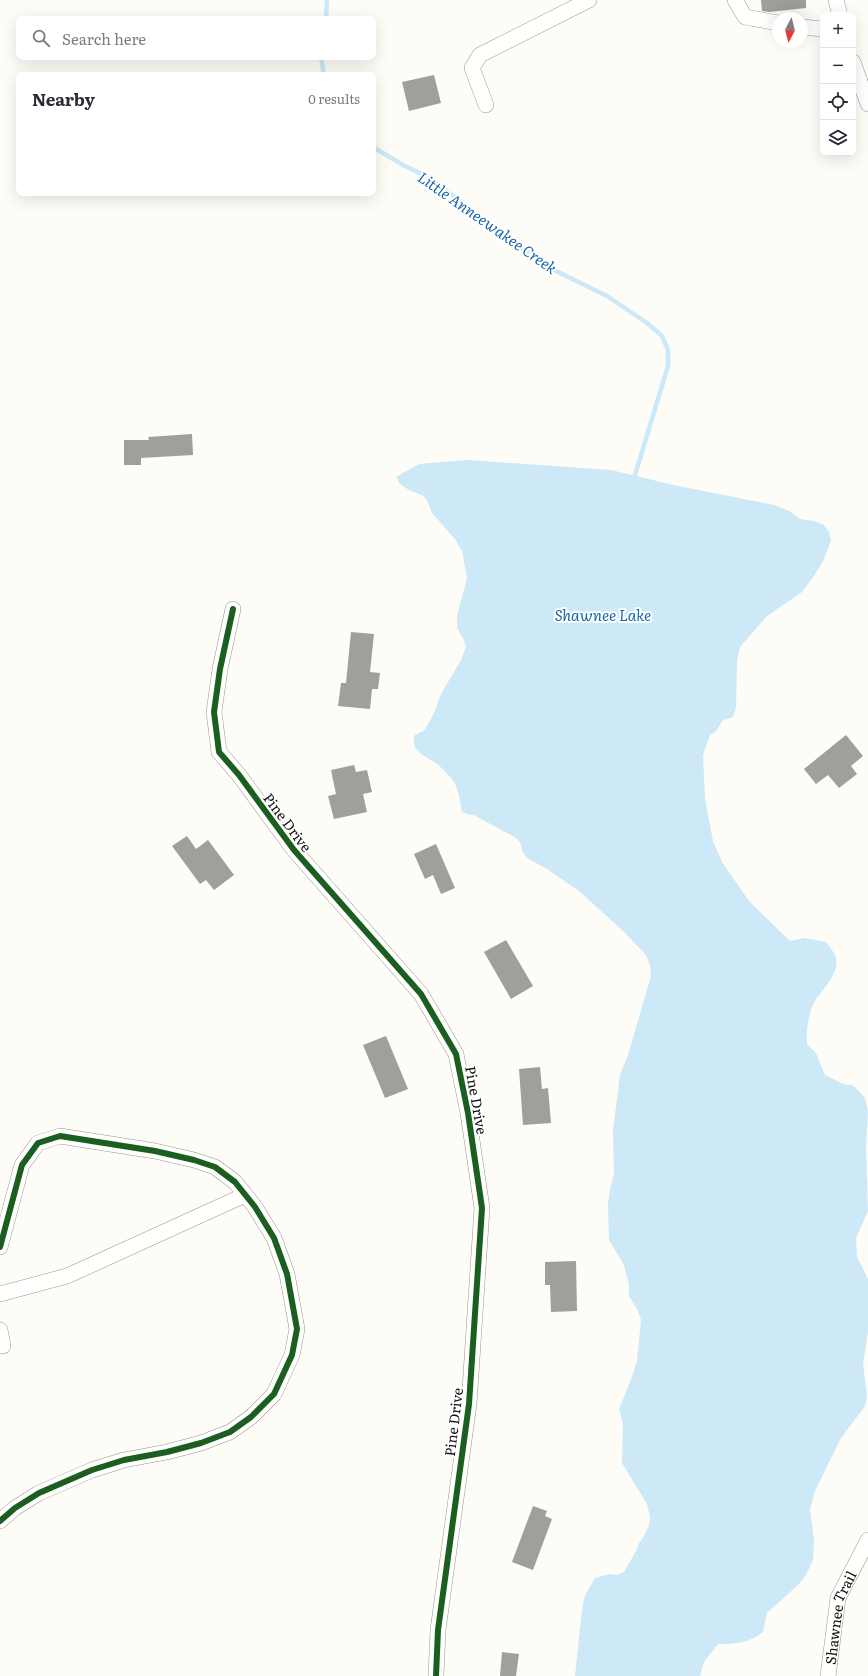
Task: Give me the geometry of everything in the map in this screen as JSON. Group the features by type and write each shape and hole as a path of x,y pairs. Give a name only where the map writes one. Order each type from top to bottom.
{"street":[{"path":"486,105 472,68 480,55 589,0"},
{"path":"735,0 745,17 772,22"},
{"path":"836,0 839,12"},
{"path":"808,27 820,28"},
{"path":"856,70 868,104"},
{"name":"Pine Drive","path":"233,609 220,669 214,712 219,752 294,850 421,994 456,1054 468,1113 482,1208 469,1404 438,1630 436,1676"},
{"path":"0,1247 22,1165 38,1143 60,1136 155,1151 194,1160 215,1167 235,1182 255,1207 274,1238 287,1274 297,1329 292,1356 274,1394 251,1417 230,1432 202,1443 167,1452 124,1460 92,1470 39,1494 15,1508 0,1521"},
{"path":"0,1294 67,1276 245,1195"},
{"path":"0,1330 3,1346"},
{"name":"Shawnee Trail","path":"828,1676 828,1666 838,1598 868,1540"}],"water":[{"name":"Shawnee Lake","path":"468,460 611,470 678,486 774,505 789,511 800,519 814,521 824,525 829,532 831,541 823,561 802,592 767,616 740,647 737,661 736,707 733,717 723,720 716,731 710,735 703,755 705,799 713,841 722,862 749,901 790,941 804,938 826,942 835,955 836,968 834,974 815,1001 809,1016 807,1044 816,1053 825,1075 843,1084 854,1086 865,1098 868,1111 866,1148 868,1211 856,1238 857,1257 868,1279 868,1332 863,1364 867,1395 865,1406 841,1438 815,1491 810,1509 814,1540 813,1560 806,1575 798,1585 767,1613 763,1632 747,1641 730,1644 718,1644 704,1662 700,1676 575,1676 585,1595 595,1578 610,1574 617,1575 624,1572 643,1538 649,1525 650,1517 647,1504 622,1463 623,1423 619,1409 637,1361 641,1319 629,1296 629,1285 624,1265 609,1240 608,1204 614,1174 613,1130 620,1075 628,1055 651,976 650,965 646,955 622,930 579,891 547,869 527,858 522,851 521,844 516,838 474,815 469,815 462,812 456,785 453,780 439,765 420,753 414,745 415,735 425,730 434,713 441,694 461,660 466,647 457,628 457,616 467,578 462,551 455,539 432,513 427,500 422,495 409,490 400,484 396,477 419,464"}],"building":[{"path":"761,0 806,0 806,8 769,12 762,11"},
{"path":"434,75 441,103 409,111 402,82"},
{"path":"192,434 193,455 141,458 141,465 124,465 124,440 149,440 148,437"},
{"path":"351,632 374,634 370,672 380,673 378,689 372,689 370,709 338,706 341,683 346,683"},
{"path":"846,735 863,756 851,766 857,774 839,788 828,775 816,784 804,769"},
{"path":"354,765 356,772 367,770 372,792 363,794 367,812 334,819 328,796 336,794 331,770"},
{"path":"187,836 196,849 208,840 234,875 214,890 206,880 200,884 172,846"},
{"path":"436,844 455,888 441,894 433,875 425,879 414,854"},
{"path":"506,940 533,986 511,999 484,952"},
{"path":"386,1036 408,1089 385,1098 363,1045"},
{"path":"540,1067 542,1089 548,1088 551,1123 523,1125 519,1069"},
{"path":"576,1261 577,1311 551,1312 550,1285 545,1285 545,1262"},
{"path":"533,1506 547,1511 545,1516 552,1519 533,1570 512,1562"},
{"path":"502,1652 519,1654 516,1676 500,1676"}],"waterway":[{"name":"Little Anneewakee Creek","path":"326,16 327,0"},
{"name":"Little Anneewakee Creek","path":"322,60 324,72"},
{"name":"Little Anneewakee Creek","path":"376,149 403,165 432,179 494,228 550,268 607,296 647,323 662,336 668,350 668,366 635,475"}],"cycle path":[{"path":"233,609 220,669 214,712 219,752 239,775 294,850 421,994 456,1054 468,1113 482,1208 469,1404 438,1630 436,1676"},
{"path":"0,1247 22,1165 38,1143 60,1136 155,1151 194,1160 215,1167 235,1182 255,1207 274,1238 287,1274 297,1329 292,1355 274,1394 251,1417 230,1432 201,1443 167,1452 124,1460 92,1470 39,1493 15,1508 0,1521"}]}
